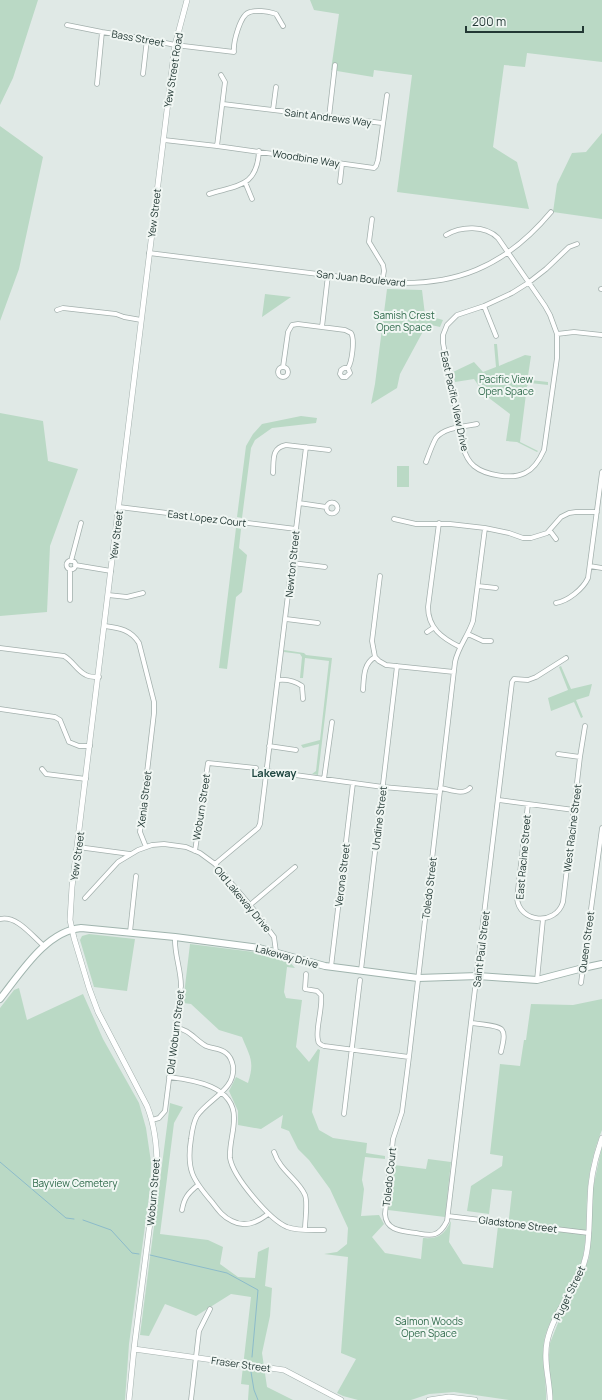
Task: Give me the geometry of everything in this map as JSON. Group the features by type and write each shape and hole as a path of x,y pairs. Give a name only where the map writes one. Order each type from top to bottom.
{"main road":[{"name":"Lakeway Drive","path":"0,999 44,946 62,933 71,929 81,928 130,932 254,947 314,964 418,978 478,976 538,980 602,964"}],"street":[{"name":"Yew Street Road","path":"164,140 176,45 187,0"},
{"name":"Bass Street","path":"67,25 176,45 234,52 235,40 246,14 250,12 273,13 276,14 283,26"},
{"path":"97,84 102,32"},
{"path":"143,74 147,39"},
{"path":"329,117 335,65"},
{"path":"218,146 225,82 221,75"},
{"name":"Saint Andrews Way","path":"273,110 276,87"},
{"name":"Woodbine Way","path":"164,140 259,151 370,168 376,166 378,160 386,95"},
{"name":"Saint Andrews Way","path":"223,104 382,123"},
{"name":"Yew Street","path":"71,929 70,920 72,887 164,140"},
{"path":"209,194 245,182 254,174 259,161 259,151"},
{"path":"340,182 342,164"},
{"path":"245,182 252,199"},
{"name":"San Juan Boulevard","path":"149,253 382,282 413,283 447,280 478,269 508,253 527,237 551,212"},
{"path":"372,219 369,242 383,265 384,271 382,282"},
{"path":"446,235 454,230 462,228 488,231 498,238 550,315 557,334 574,332 602,335"},
{"name":"East Pacific View Drive","path":"557,334 557,358 546,443 542,454 533,467 525,473 512,476 481,470 471,463 464,451 443,346 443,335 447,325 457,315 484,306 512,293 546,269 569,247 577,244"},
{"path":"322,327 328,275"},
{"path":"484,306 496,336"},
{"path":"57,310 63,308 116,314 141,320"},
{"path":"283,367 288,332 290,327 298,324 345,330 351,333 353,338 350,364 348,368"},
{"path":"426,462 437,438 444,432 459,427 477,424"},
{"path":"272,473 275,454 277,449 281,446 286,445 329,450"},
{"name":"Newton Street","path":"215,864 258,828 260,824 306,447"},
{"path":"556,603 562,602 581,588 588,578 602,472"},
{"path":"299,503 326,507"},
{"name":"East Lopez Court","path":"119,507 296,529"},
{"path":"394,519 416,524 439,523 485,528 527,538 536,538 550,531 561,518 569,513 597,512"},
{"path":"72,561 81,523"},
{"path":"439,523 428,609 429,617 433,628 444,638 460,647"},
{"name":"Toledo Street","path":"396,1129 402,1112 409,1058 454,672 457,655 468,634 475,614 485,528"},
{"path":"550,531 556,539"},
{"path":"72,561 75,565 111,571"},
{"path":"70,600 70,570 67,568 66,564 72,561"},
{"path":"292,563 325,567"},
{"path":"70,570 74,569 75,565"},
{"path":"590,566 602,568"},
{"path":"380,576 372,641 375,657 381,663 454,672"},
{"path":"478,586 496,588"},
{"path":"108,595 127,598 143,593"},
{"path":"286,619 318,623"},
{"name":"Xenia Street","path":"105,626 127,631 134,636 139,643 154,702 150,751 140,832 146,847"},
{"path":"427,632 433,628"},
{"path":"468,634 483,641 491,641"},
{"path":"0,648 64,656 87,676 98,677"},
{"path":"363,690 366,666 368,661 375,657"},
{"name":"Saint Paul Street","path":"448,1216 478,976 512,682 514,679 528,680 566,658"},
{"name":"Undine Street","path":"361,970 397,666"},
{"path":"278,680 284,679 302,686 303,699"},
{"path":"0,709 55,717 60,720 69,742 79,746 90,746"},
{"path":"324,779 332,722"},
{"name":"West Racine Street","path":"544,919 557,913 563,902 585,726"},
{"path":"269,746 296,750"},
{"path":"558,754 580,757"},
{"name":"Woburn Street","path":"195,850 208,763 256,768"},
{"path":"42,769 46,774 86,779"},
{"path":"266,771 383,787 463,792 468,791 470,788"},
{"name":"Verona Street","path":"331,967 353,783"},
{"path":"499,800 574,810"},
{"name":"East Racine Street","path":"528,804 517,898 518,904 525,914 544,919"},
{"name":"Queen Street","path":"581,983 602,828"},
{"name":"Old Lakeway Drive","path":"85,898 118,862 130,854 146,847 164,844 186,847 195,850 215,864 250,905 274,937 276,952"},
{"path":"78,847 130,854"},
{"path":"250,905 295,867"},
{"path":"130,932 136,876"},
{"path":"0,920 10,919 17,923 44,946"},
{"path":"538,980 544,919"},
{"name":"Woburn Street","path":"71,929 98,1012 144,1099 152,1120 156,1142 157,1167 129,1400"},
{"name":"Old Woburn Street","path":"152,1120 159,1118 164,1112 176,1028 181,981 175,937"},
{"path":"306,974 305,989 320,993 322,997 318,1042 324,1046 409,1058"},
{"path":"344,1114 360,980"},
{"path":"472,1023 499,1027 503,1034 501,1052"},
{"path":"176,1028 186,1030 204,1044 222,1050 230,1057 234,1068 233,1074 226,1089 200,1112 193,1124 189,1156 191,1171 198,1185 221,1214 235,1223 241,1224 256,1222 268,1214"},
{"path":"169,1077 201,1082 222,1093 229,1100 234,1111 234,1125 230,1152 232,1166 237,1176 268,1214 287,1227 324,1230"},
{"name":"Toledo Court","path":"396,1129 393,1139 385,1211 387,1223 397,1230 432,1235 442,1230 448,1216"},
{"name":"Puget Street","path":"550,1400 545,1362 547,1342 583,1265 589,1233 591,1183 602,1138"},
{"path":"274,1152 278,1163 302,1190 305,1196 305,1229"},
{"path":"182,1210 185,1197 198,1185"},
{"name":"Gladstone Street","path":"448,1216 589,1233"},
{"path":"191,1400 200,1331 210,1309"},
{"name":"Fraser Street","path":"134,1349 284,1370 341,1400"},
{"path":"430,1400 449,1397 475,1400"}],"green space":[{"path":"0,0 38,0 13,78 0,105"},
{"path":"310,0 602,0 602,62 527,53 525,67 504,65 493,147 517,162 529,209 397,192 412,75 374,70 373,77 331,70 339,14 314,10"},
{"path":"0,126 43,157 19,269 0,321"},
{"path":"602,133 602,219 553,212 557,184 572,153 586,152"},
{"name":"Samish Crest Open Space","path":"387,289 422,290 425,315 443,320 440,327 427,324 400,374 397,388 371,404 375,384"},
{"path":"265,294 291,297 262,317"},
{"name":"Pacific View Open Space","path":"494,344 497,344 499,366 525,355 531,356 528,376 530,380 548,382 548,385 530,383 527,386 520,442 538,451 537,452 517,442 506,441 510,414 485,395 474,379 455,382 453,372 474,362 483,372 496,367"},
{"path":"0,413 43,421 48,461 78,469 50,546 47,612 0,616"},
{"path":"301,416 317,418 316,423 272,428 255,440 251,448 242,518 237,517 246,446 253,434 262,424"},
{"path":"397,466 409,466 409,487 397,487"},
{"path":"236,528 241,529 239,548 247,555 242,592 236,597 227,669 219,668"},
{"path":"284,650 304,653 306,655 332,658 318,775 312,774 316,771 319,744 303,748 301,745 320,740 329,661 305,658 303,678 300,678 302,657 300,654 284,652"},
{"path":"561,666 571,689 592,684 589,696 576,700 583,717 581,718 574,702 551,711 548,698 568,690 559,667"},
{"path":"89,934 135,939 127,991 94,987 80,940 82,936"},
{"name":"Salmon Woods Open Space","path":"190,944 270,954 288,960 295,968 287,967 284,992 286,998 302,1000 296,1047 309,1062 318,1049 320,1050 312,1112 319,1130 333,1138 367,1143 366,1153 385,1156 385,1159 365,1157 362,1180 364,1189 361,1216 379,1215 384,1224 372,1237 385,1253 421,1259 423,1238 437,1237 446,1230 451,1221 449,1242 463,1264 493,1268 498,1226 508,1227 512,1191 492,1189 489,1214 467,1211 471,1186 502,1166 503,1156 490,1154 500,1064 520,1066 524,1040 526,1040 531,1004 573,1005 602,999 602,1130 596,1146 590,1172 583,1256 576,1276 550,1323 544,1342 543,1358 546,1400 509,1400 454,1392 429,1394 411,1400 358,1400 337,1393 356,1359 341,1353 348,1257 324,1254 337,1252 347,1244 348,1228 330,1189 309,1160 298,1149 289,1131 281,1128 283,1115 261,1129 238,1125 238,1111 229,1091 236,1077 248,1083 251,1069 251,1059 242,1037 219,1030 191,1004 183,1003"},
{"name":"Bayview Cemetery","path":"19,988 27,1020 83,994 103,1039 139,1103 146,1128 151,1162 150,1189 129,1344 125,1400 0,1400 0,1008 14,990"},
{"path":"170,1103 183,1107 174,1123 160,1234 208,1240 223,1247 220,1264 238,1277 255,1278 258,1252 269,1247 265,1286 272,1288 270,1316 262,1353 267,1387 293,1400 248,1400 249,1385 241,1384 251,1297 231,1294 196,1316 165,1304 149,1336 140,1335"},
{"path":"602,1146 602,1400 553,1400 548,1366 550,1343 562,1313 581,1278 589,1258 593,1188"},
{"path":"428,1159 451,1162 445,1217 388,1210 394,1165 426,1169"}],"waterway":[{"path":"0,1162 66,1218 74,1219"},
{"path":"83,1220 111,1230 132,1253 139,1254"},
{"path":"150,1255 227,1273 258,1290 252,1357"},
{"path":"251,1372 254,1390 258,1400"}],"district":[{"name":"Lakeway","path":"274,772"}]}
